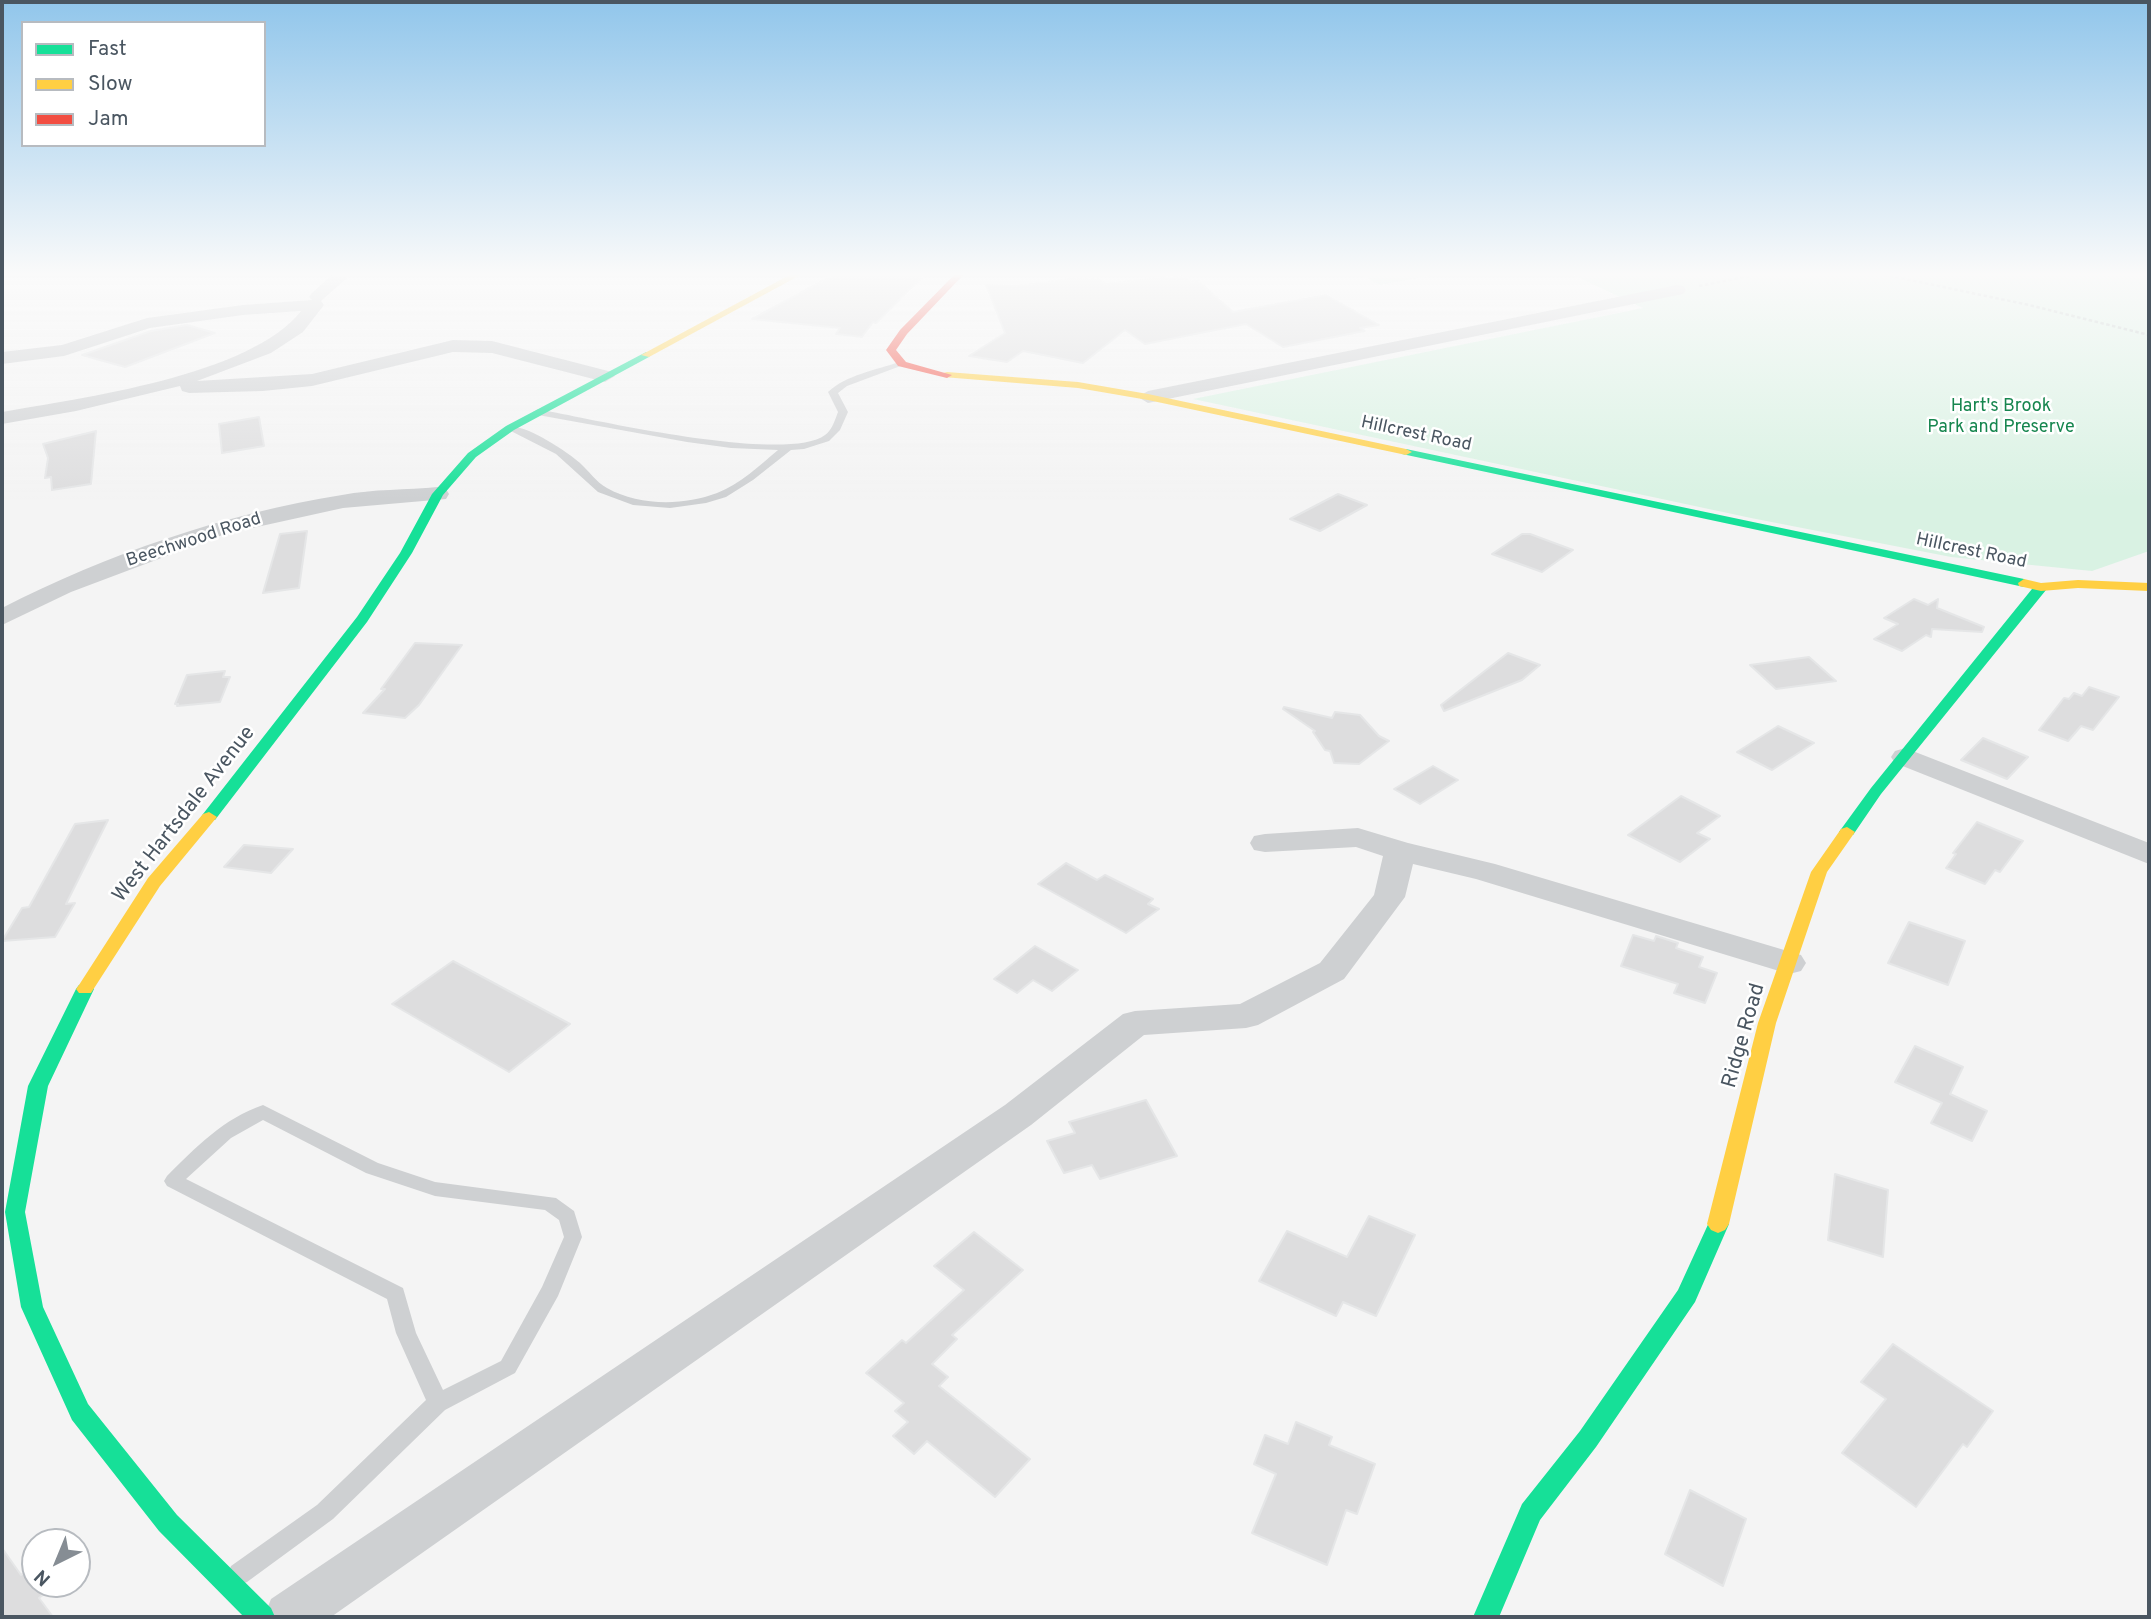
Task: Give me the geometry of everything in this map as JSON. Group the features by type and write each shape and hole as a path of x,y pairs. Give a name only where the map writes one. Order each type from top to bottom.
{"street":[{"path":"2,358 72,348"},
{"path":"2,418 150,388 269,348"},
{"path":"150,388 263,385 312,380 447,348"},
{"path":"494,348 605,376"},
{"name":"West Hartsdale Avenue","path":"262,1617 168,1523 80,1412 32,1307 14,1279 15,1212 38,1086 78,999 154,882 231,791 362,619 406,553 438,495 472,455 510,428 659,348"},
{"path":"893,348 891,350 902,364"},
{"path":"1148,397 1392,348"},
{"name":"Hillcrest Road","path":"902,364 941,375 1066,384 1148,397 2041,587"},
{"name":"Beechwood Road","path":"2,618 62,587 218,529 343,501 438,495"},
{"path":"2041,587 2078,584 2149,586"},
{"name":"Ridge Road","path":"1486,1617 1531,1512 1588,1439 1687,1295 1719,1222 1767,1023 1819,872 1848,827 2041,587"},
{"path":"1905,757 2149,854"},
{"path":"1265,843 1358,837 1484,871 1789,963"},
{"path":"289,1617 1018,1115 1135,1023 1246,1016 1332,971 1388,897 1399,850"}],"lane":[{"path":"538,412 729,446 813,445 829,438 844,412 833,392 844,384 902,364"},
{"path":"510,428 529,434 558,451 601,490 635,501 659,503 714,498 736,488 787,447"},
{"path":"227,1583 325,1512 438,1403 508,1367 551,1290 573,1237 567,1216 549,1203 435,1189 372,1168 263,1112 237,1123 209,1144 173,1181 396,1294 406,1333 438,1403"}],"green space":[{"name":"Hart's Brook Park and Preserve","path":"1447,348 2149,348 2149,551 2092,571 1951,557 1751,518 1193,399"}],"building":[{"path":"103,348 176,348 125,367 82,355"},
{"path":"982,348 1103,348 1083,363 1023,351 1007,362 969,356"},
{"path":"259,417 264,446 222,453 219,424"},
{"path":"96,431 91,484 52,490 51,477 45,478 48,458 43,444"},
{"path":"1338,494 1367,505 1320,531 1290,519"},
{"path":"307,531 299,588 263,593 280,534"},
{"path":"1522,534 1530,534 1573,550 1542,572 1492,554"},
{"path":"1914,599 1928,605 1938,599 1937,608 1984,627 1982,632 1932,629 1931,637 1926,635 1902,651 1874,639 1898,624 1884,618"},
{"path":"415,643 462,645 419,705 405,718 363,713 385,689 381,689"},
{"path":"1508,653 1540,665 1522,680 1444,711 1441,705"},
{"path":"1809,657 1836,681 1776,689 1750,665"},
{"path":"225,671 223,677 230,677 220,702 175,704 187,675"},
{"path":"2089,687 2119,697 2093,730 2081,726 2068,741 2039,730 2064,698 2069,699 2074,693 2082,696"},
{"path":"1284,707 1332,718 1335,712 1360,715 1379,736 1389,741 1359,764 1334,763 1330,751 1325,750 1313,732 1315,731 1283,709"},
{"path":"1778,726 1814,743 1772,770 1737,752"},
{"path":"1983,738 2028,757 2007,779 1961,760"},
{"path":"1433,766 1458,780 1420,804 1394,789"},
{"path":"1681,796 1720,816 1697,833 1710,839 1680,862 1628,835"},
{"path":"108,820 66,904 75,903 55,937 2,941 22,908 29,907 75,824"},
{"path":"1977,822 2023,841 2000,872 1995,870 1985,884 1946,868 1956,854 1953,853"},
{"path":"244,845 293,849 271,873 224,867"},
{"path":"1066,863 1097,880 1105,875 1153,899 1148,904 1159,909 1126,933 1038,884"},
{"path":"1909,922 1965,941 1948,985 1888,963"},
{"path":"1633,935 1654,941 1656,936 1678,943 1676,948 1703,957 1699,967 1717,973 1705,1003 1674,993 1678,984 1621,966"},
{"path":"1035,946 1078,970 1052,991 1033,980 1017,993 994,979"},
{"path":"453,961 570,1024 509,1072 392,1004"},
{"path":"1915,1046 1963,1067 1950,1094 1987,1111 1972,1141 1931,1123 1942,1103 1895,1082"},
{"path":"1146,1100 1177,1156 1100,1179 1092,1165 1064,1173 1047,1141 1075,1133 1069,1122"},
{"path":"1835,1174 1888,1190 1883,1257 1828,1240"},
{"path":"1369,1216 1415,1235 1376,1316 1343,1302 1336,1316 1259,1281 1287,1231 1347,1257"},
{"path":"974,1232 1023,1270 952,1335 957,1339 932,1364 948,1377 939,1386 1030,1459 995,1497 927,1441 914,1454 893,1436 908,1422 895,1411 904,1403 866,1373 902,1340 906,1343 964,1290 934,1266"},
{"path":"1893,1344 1993,1411 1967,1447 1963,1444 1916,1507 1842,1453 1886,1399 1861,1382"},
{"path":"1296,1422 1332,1437 1329,1445 1375,1464 1357,1514 1346,1510 1327,1565 1252,1533 1276,1474 1254,1464 1265,1435 1288,1444"},
{"path":"1690,1490 1746,1519 1723,1586 1665,1554"},
{"path":"2,1548 21,1575 21,1598 39,1598 53,1617 2,1617"}],"traffic: fast":[{"path":"209,817 362,619 406,553 438,494 472,455 510,428 646,355"},
{"path":"1406,452 2024,583"},
{"path":"1847,832 1876,791 2041,587"},
{"path":"85,989 38,1086 15,1212 32,1307 80,1412 168,1523 262,1617"},
{"path":"1486,1617 1531,1512 1588,1439 1687,1295 1718,1224"}],"traffic: slow":[{"path":"646,355 660,348"},
{"path":"947,375 1078,385 1148,397 1406,452"},
{"path":"2024,583 2041,587 2078,584 2149,587"},
{"path":"85,989 154,882 209,817"},
{"path":"1718,1224 1767,1023 1819,872 1847,832"}],"traffic: jam":[{"path":"893,348 891,350 902,364 947,375"}]}
